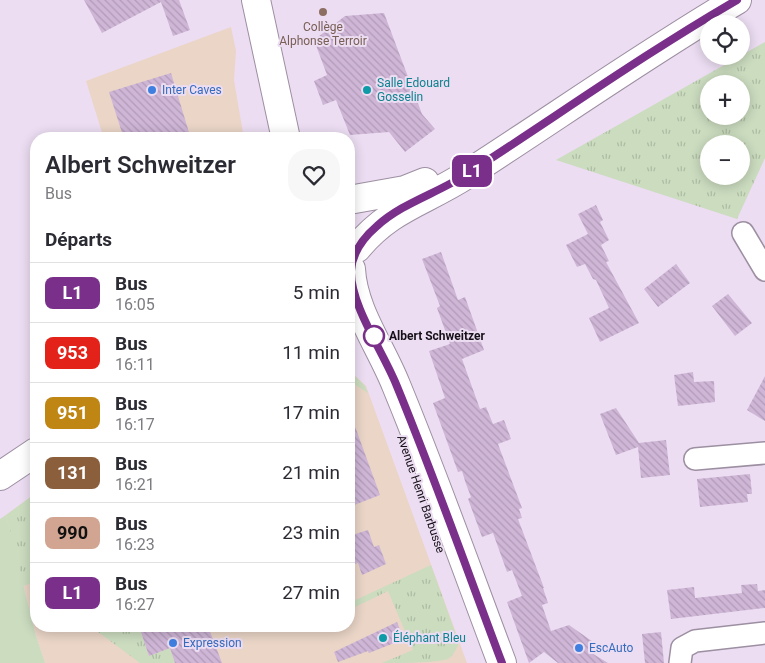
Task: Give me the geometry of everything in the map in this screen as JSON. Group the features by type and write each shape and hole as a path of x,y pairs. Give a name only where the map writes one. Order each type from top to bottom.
{"street":[{"path":"241,0 268,132"},
{"path":"256,0 284,132"},
{"path":"355,199 406,190 435,178 714,0"},
{"path":"355,258 376,227 390,215 456,181 565,108 737,0"},
{"path":"743,234 765,270"},
{"name":"Avenue Henri Barbusse","path":"355,290 356,299 383,355 419,442 502,663"},
{"name":"Avenue Henri Barbusse","path":"355,339 374,368 385,392 483,663"},
{"path":"695,459 765,453"},
{"path":"0,476 30,456"},
{"path":"680,663 682,648 695,641 765,633"}],"shaded area":[{"path":"231,27 236,51 234,80 243,132 102,132 86,81"},
{"path":"355,376 366,386 467,663 45,663 35,632 355,632"},
{"path":"30,497 30,612 6,515"}],"green space":[{"path":"765,42 765,158 737,219 556,160 700,79 700,125 750,125 750,75 707,75 724,65 750,65 750,50"},
{"path":"355,376 365,386 368,393 355,385"},
{"path":"30,497 30,584 23,586 6,515"},
{"path":"6,515 30,612 30,632 35,632 45,663 0,663 0,519"},
{"path":"431,565 459,643 456,650 448,659 382,663 413,650 388,591 355,607 355,600"},
{"path":"98,632 141,632 149,656 170,648 175,663 140,663"}],"building":[{"path":"84,0 179,0 190,30 173,36 161,2 102,33"},
{"name":"Salle Edouard Gosselin","path":"384,13 422,114 435,129 405,152 389,132 355,135 355,132 349,132 336,100 323,105 314,81 327,75 314,40 345,16"},
{"path":"171,73 189,132 122,132 109,92"},
{"path":"596,205 603,220 600,222 609,240 601,245 609,261 606,262 639,323 600,342 589,318 609,308 596,280 593,279 585,264 577,267 566,245 588,234 578,214"},
{"path":"441,252 458,300 465,297 484,350 462,359 480,409 486,407 493,424 504,420 511,439 498,444 522,508 519,509 522,518 518,519 544,588 548,603 542,605 551,631 569,625 596,644 590,652 608,663 558,663 544,652 529,663 507,602 522,596 512,570 507,572 493,533 482,537 468,499 471,497 462,471 458,472 433,403 445,398 429,351 450,344 437,308 440,306 422,259"},
{"path":"676,264 690,283 658,307 644,289"},
{"path":"728,294 752,323 735,336 712,306"},
{"path":"693,372 694,382 714,381 715,402 678,406 674,375"},
{"path":"765,376 765,421 747,410"},
{"path":"616,408 639,443 666,440 670,475 641,478 638,447 616,455 600,414"},
{"path":"355,426 380,495 355,505"},
{"path":"750,474 752,494 747,494 748,502 700,507 697,479"},
{"path":"368,530 374,547 379,545 386,564 362,575 358,563 355,564 355,534"},
{"path":"757,584 758,591 765,590 765,608 671,619 667,590 694,587 695,598 742,593 741,585"},
{"name":"Éléphant Bleu","path":"397,622 404,639 369,653 368,651 338,662 334,652"},
{"name":"Expression","path":"141,632 210,632 222,663 175,663 170,648 149,656"},
{"path":"661,632 664,663 645,663 642,634"}],"bus line":[{"name":"L1","path":"355,258 356,248 368,233 390,215 456,181 565,108 737,0"},
{"name":"L1","path":"355,296 396,384 502,663"}],"place":[{"name":"Collège Alphonse Terroir","path":"323,12"},
{"name":"Inter Caves","path":"152,90"},
{"name":"Salle Edouard Gosselin","path":"367,90"},
{"name":"Albert Schweitzer","path":"374,336"},
{"name":"Éléphant Bleu","path":"383,638"},
{"name":"Expression","path":"173,643"},
{"name":"EscAuto","path":"579,648"}]}
